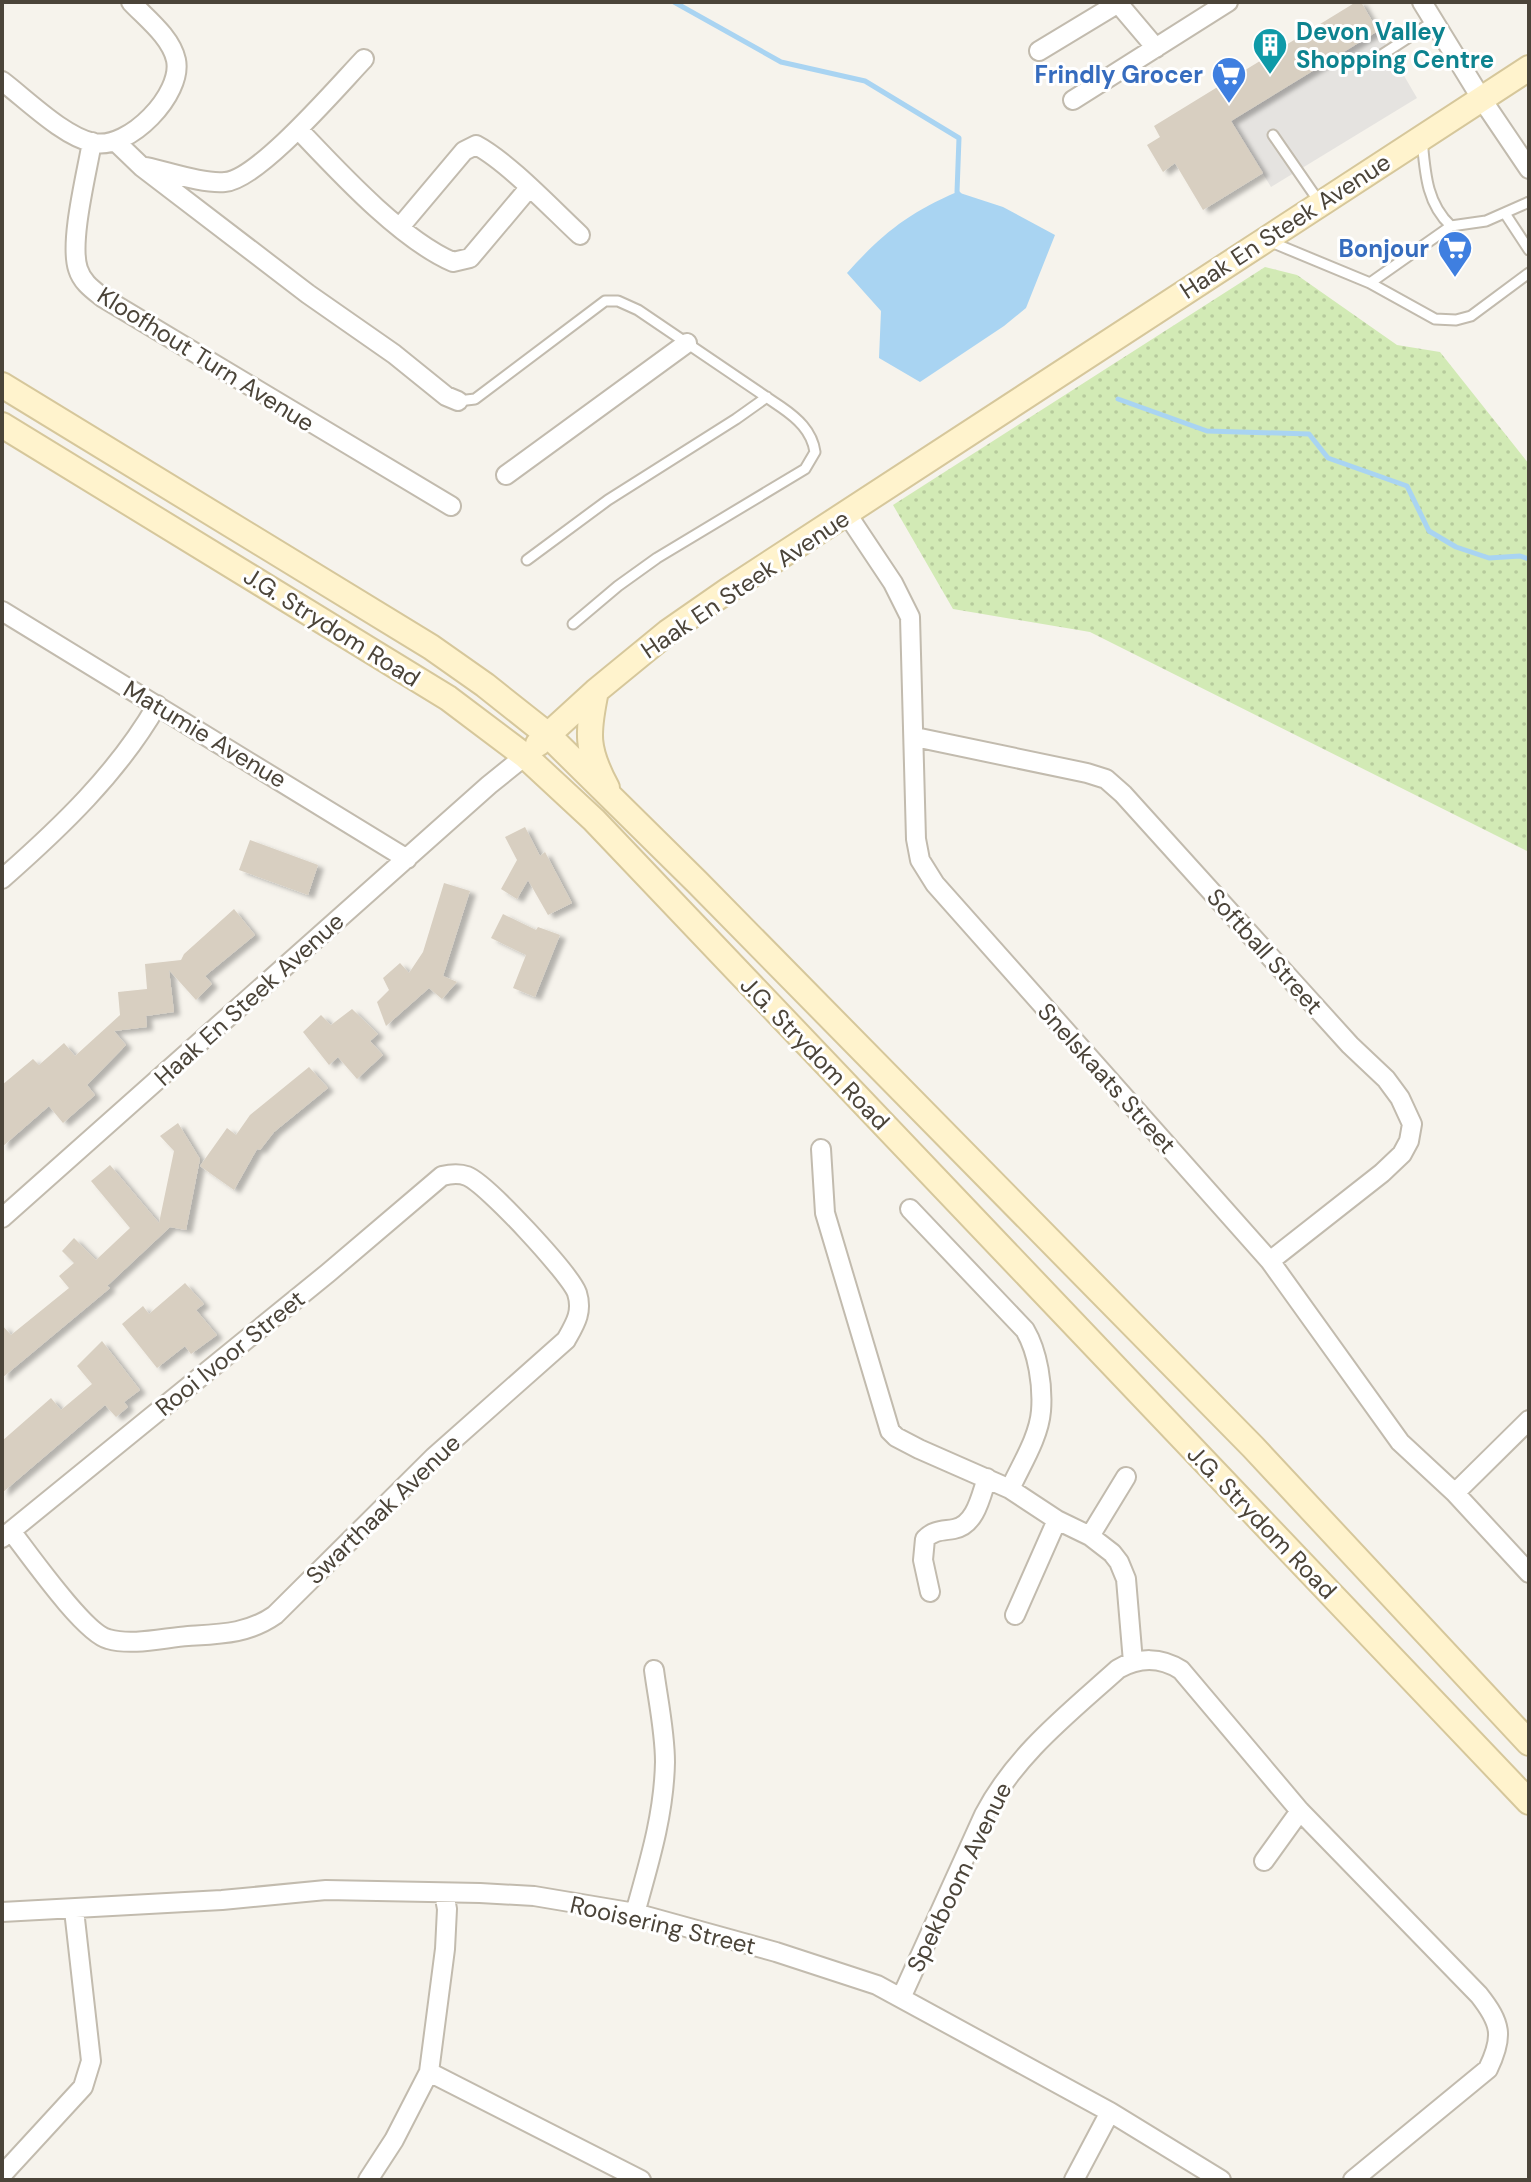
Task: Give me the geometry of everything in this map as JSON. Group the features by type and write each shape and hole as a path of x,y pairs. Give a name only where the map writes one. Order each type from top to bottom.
{"street":[{"path":"2,81 74,135 92,142 116,142 157,109 170,95 176,80 177,63 166,39 131,2"},
{"path":"1039,51 1118,2 1156,48"},
{"path":"1073,100 1228,2"},
{"path":"1422,2 1529,169"},
{"path":"142,167 223,183 243,177 298,129 364,59"},
{"name":"Haak En Steek Avenue","path":"2,1218 505,770 687,618 1529,68"},
{"path":"298,129 400,227 453,262 470,258 529,188"},
{"name":"Kloofhout Turn Avenue","path":"92,142 76,246 76,261 84,283 260,394 451,506"},
{"path":"116,142 142,167 308,294 394,354 446,396 458,401"},
{"path":"400,227 470,147 476,145 580,235"},
{"path":"506,475 687,343"},
{"name":"J.G. Strydom Road","path":"2,385 431,647 548,735 1253,1447 1529,1743"},
{"name":"J.G. Strydom Road","path":"2,425 448,698 525,756 594,820 1529,1802"},
{"name":"Snelskaats Street","path":"847,514 893,583 910,617 916,839 920,860 935,884 1270,1261 1400,1442 1455,1493 1529,1573"},
{"name":"Matumie Avenue","path":"2,611 407,859"},
{"path":"596,691 589,721 589,739 600,774 613,800"},
{"path":"2,879 70,818 137,736 157,705"},
{"name":"Softball Street","path":"915,737 1106,779 1350,1045 1386,1079 1400,1098 1412,1124 1409,1141 1402,1154 1270,1261"},
{"path":"821,1149 825,1213 885,1422 896,1437 1010,1489 1057,1520 1090,1536 1119,1562 1126,1579 1133,1662 1162,1660 1181,1670 1300,1811 1479,1995 1498,2023 1496,2053 1488,2069 1353,2180"},
{"name":"Rooi Ivoor Street","path":"6,1534 328,1273 442,1176 459,1174"},
{"name":"Swarthaak Avenue","path":"6,1534 85,1623 105,1638 123,1641 241,1632 275,1615 423,1467 566,1340 579,1319 578,1300 570,1282 495,1197 475,1180 459,1174"},
{"path":"910,1209 1025,1330 1035,1350 1041,1412 1034,1438 1010,1489"},
{"path":"1455,1493 1529,1420"},
{"path":"1090,1536 1126,1477"},
{"path":"930,1592 922,1552 925,1539 937,1530 958,1529 969,1521 987,1478"},
{"path":"1015,1615 1057,1520"},
{"name":"Spekboom Avenue","path":"901,1998 996,1791 1036,1742 1118,1669 1133,1662"},
{"path":"635,1913 660,1824 663,1788 665,1759 654,1670"},
{"path":"1264,1861 1300,1811"},
{"name":"Rooisering Street","path":"2,1912 74,1910 326,1890 534,1896 635,1913 877,1985 1110,2112 1221,2180"},
{"path":"368,2180 394,2140 429,2072 445,1949 447,1923 444,1893"},
{"path":"2,2175 83,2087 90,2071 74,1910"},
{"path":"429,2072 641,2180"},
{"path":"1074,2180 1110,2112"}],"lane":[{"path":"1380,56 1435,21"},
{"path":"1273,135 1320,203"},
{"path":"1422,136 1425,170 1434,206 1451,226"},
{"path":"1370,283 1451,226 1506,215 1529,202"},
{"path":"1506,215 1529,250"},
{"path":"1264,240 1370,283 1435,319 1456,320 1471,316 1529,273"},
{"path":"458,401 475,399 605,301 612,300 626,303 795,416 812,438 815,452 805,469 648,564 573,624"},
{"path":"527,560 608,500 767,397"}],"green space":[{"path":"1265,267 1297,275 1397,345 1440,352 1529,464 1529,852 1090,632 953,609 893,505"}],"shaded area":[{"path":"1378,31 1417,98 1271,187 1231,121"}],"water":[{"path":"957,192 1003,207 1055,235 1026,308 920,382 879,358 881,311 847,273 897,226"}],"building":[{"name":"Devon Valley Shopping Centre","path":"1356,2 1361,2 1378,31 1231,121 1263,173 1203,210 1175,163 1163,172 1147,145 1160,137 1154,126"},
{"path":"525,827 540,856 545,852 572,903 548,915 528,880 517,899 501,889 517,860 505,837"},
{"path":"250,840 318,865 308,895 239,870"},
{"path":"444,883 470,891 443,976 457,982 442,999 429,988 386,1026 377,1002 389,990 383,978 400,963 409,973 423,952"},
{"path":"234,909 255,935 205,976 212,984 196,1000 169,970 174,1012 146,1016 147,1027 114,1031 126,1045 87,1085 95,1095 63,1123 49,1106 2,1147 2,1085 33,1059 39,1065 64,1043 75,1056 120,1015 118,992 147,989 145,964 181,960"},
{"path":"503,914 536,930 538,927 560,935 535,997 513,988 526,955 491,938"},
{"path":"352,1009 378,1034 370,1041 383,1055 357,1079 338,1057 329,1065 303,1032 321,1015 331,1025"},
{"path":"309,1067 328,1088 274,1132 260,1150 257,1149 234,1190 200,1166 227,1128 236,1135 250,1115"},
{"path":"178,1123 200,1159 186,1230 170,1227 107,1286 110,1288 2,1378 2,1325 11,1335 69,1288 59,1276 74,1263 62,1251 74,1238 96,1260 130,1228 91,1181 110,1165 159,1223 174,1151 160,1136"},
{"path":"185,1283 204,1304 196,1310 217,1335 191,1354 185,1346 157,1368 122,1324 143,1306 149,1314"},
{"path":"102,1341 140,1390 124,1402 128,1407 116,1417 105,1405 2,1493 2,1441 51,1398 61,1410 92,1384 77,1366"}],"waterway":[{"path":"674,2 781,62 865,81 959,138 957,192 961,197"},
{"path":"1118,399 1207,431 1309,434 1328,458 1407,486 1429,531 1456,547 1489,558 1520,556 1529,559"}],"place":[{"name":"Devon Valley Shopping Centre","path":"1270,76"},
{"name":"Frindly Grocer","path":"1229,105"},
{"name":"Bonjour","path":"1455,279"}]}
